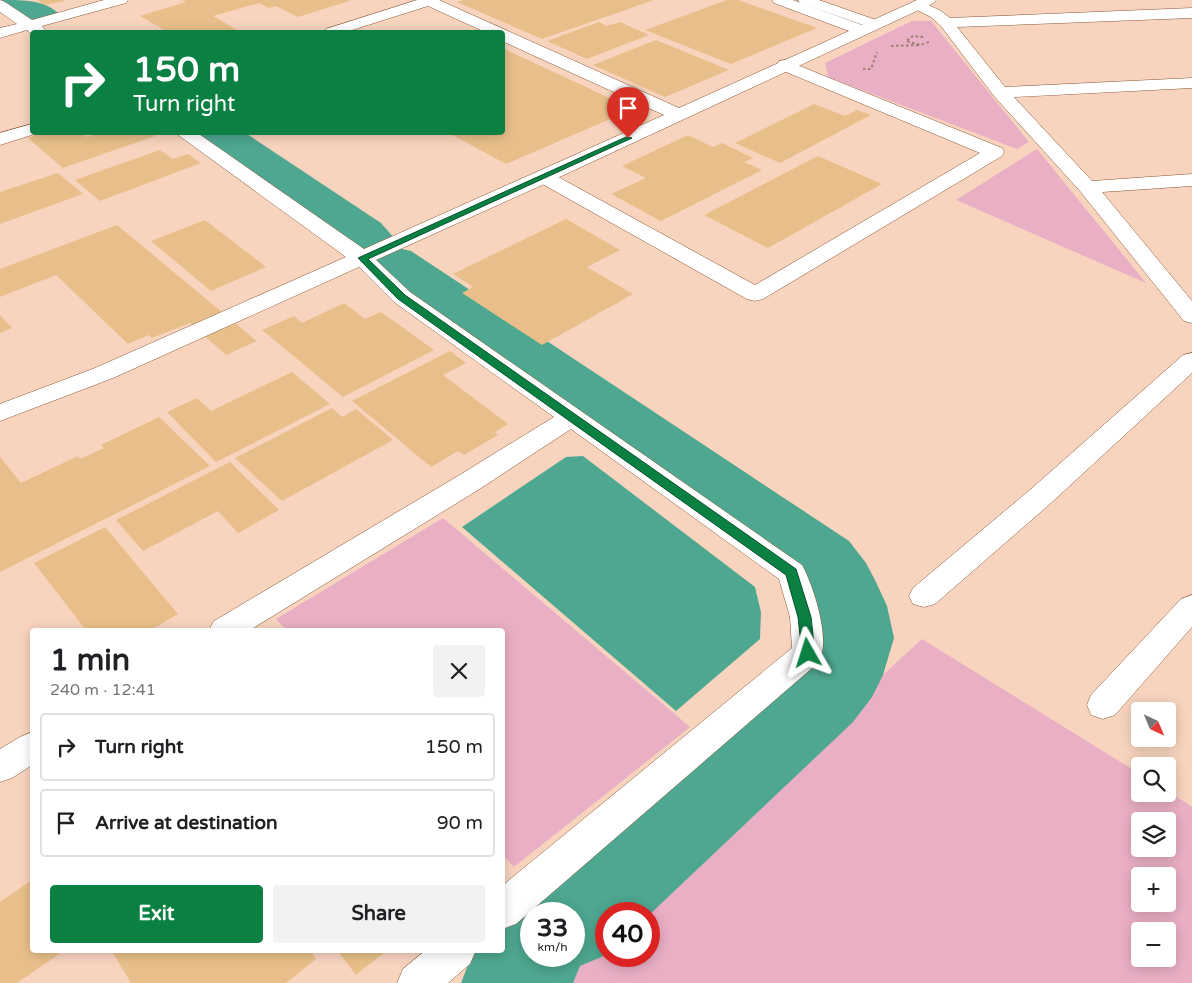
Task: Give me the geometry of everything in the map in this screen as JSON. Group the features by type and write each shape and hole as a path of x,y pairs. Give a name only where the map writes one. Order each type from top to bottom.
{"street":[{"path":"0,33 34,29 121,0"},
{"path":"338,30 429,0 493,30"},
{"path":"779,0 872,33"},
{"path":"806,0 872,33"},
{"path":"0,414 104,373 544,177 785,65 872,33 923,2 946,23 1000,92 1087,187 1192,316"},
{"path":"0,5 34,29"},
{"path":"946,23 1192,13"},
{"path":"505,36 679,115"},
{"path":"544,177 755,294 995,152 785,65"},
{"path":"1000,92 1192,83"},
{"path":"0,139 30,130"},
{"path":"187,135 362,258 402,297 792,572 804,617 808,653 505,907"},
{"path":"1087,187 1192,180"},
{"path":"924,596 1041,496 1192,360"},
{"path":"228,628 468,483 572,417"},
{"path":"1103,705 1192,607"},
{"path":"0,767 30,748"},
{"path":"416,983 452,953"}],"path":[{"path":"862,69 871,69 877,52 872,33"},
{"path":"891,46 920,46"}],"shaded area":[{"path":"912,21 931,21 1029,142 1017,149 828,77 825,63"},
{"path":"1037,149 1146,283 956,200"},
{"path":"443,518 690,727 514,867 505,857 505,628 285,628 276,619"},
{"path":"922,639 1131,768 1131,802 1176,802 1176,796 1192,807 1192,983 547,983 564,967 585,967 585,948 595,938 595,967 660,967 660,902 635,902"}],"water":[{"path":"583,456 755,587 761,612 760,639 676,711 462,527 566,457"}],"building":[{"path":"37,0 63,0 64,1 45,5"},
{"path":"182,0 352,0 298,17 276,6 269,8 259,3 213,16 237,30 164,30 140,16 186,2"},
{"path":"463,0 654,0 542,39 457,2"},
{"path":"727,0 738,0 817,28 731,64 645,30"},
{"path":"599,22 607,26 620,22 649,35 587,59 547,41"},
{"path":"656,40 729,70 665,97 593,65"},
{"path":"505,49 633,109 506,164 453,135 505,135"},
{"path":"814,104 845,116 857,110 871,115 780,163 735,143"},
{"path":"36,135 85,135 87,137 93,135 155,136 63,168 28,138"},
{"path":"688,135 713,147 722,143 753,158 744,162 762,170 661,221 611,194 646,178 622,166"},
{"path":"160,150 173,159 188,154 201,163 100,201 75,180"},
{"path":"818,156 882,184 768,248 704,215"},
{"path":"58,173 83,194 0,224 0,192"},
{"path":"566,219 620,250 587,267 633,294 542,345 462,293 473,287 453,274"},
{"path":"205,220 266,267 211,291 151,241"},
{"path":"117,225 257,341 226,355 190,323 152,338 149,335 128,344 56,275 0,297 0,269"},
{"path":"344,303 365,319 381,312 434,350 343,397 262,330 294,316 302,323"},
{"path":"0,315 12,328 0,333"},
{"path":"450,351 466,363 443,375 508,424 495,432 498,435 464,455 458,451 431,467 352,401"},
{"path":"292,372 330,404 216,462 167,412 197,398 211,411"},
{"path":"332,408 342,417 356,409 393,440 282,501 235,458"},
{"path":"159,417 210,466 0,572 0,457 21,483 78,456 80,459 104,448 101,445"},
{"path":"230,462 279,510 238,533 218,511 143,551 116,520"},
{"path":"105,527 178,614 154,628 84,628 34,563"},
{"path":"30,881 30,953 61,953 17,983 0,983 0,902"},
{"path":"113,953 312,953 316,959 286,983 131,983"},
{"path":"339,953 383,953 356,975"}],"waterway":[{"path":"20,0 41,14"},
{"path":"218,135 364,233 370,239"},
{"path":"393,262 804,543 825,559 841,582 851,606 857,638 845,675 826,699 585,914"},
{"path":"508,983 526,967"}],"route":[{"path":"628,138 362,258 402,297 792,572 804,617 808,653"}]}
